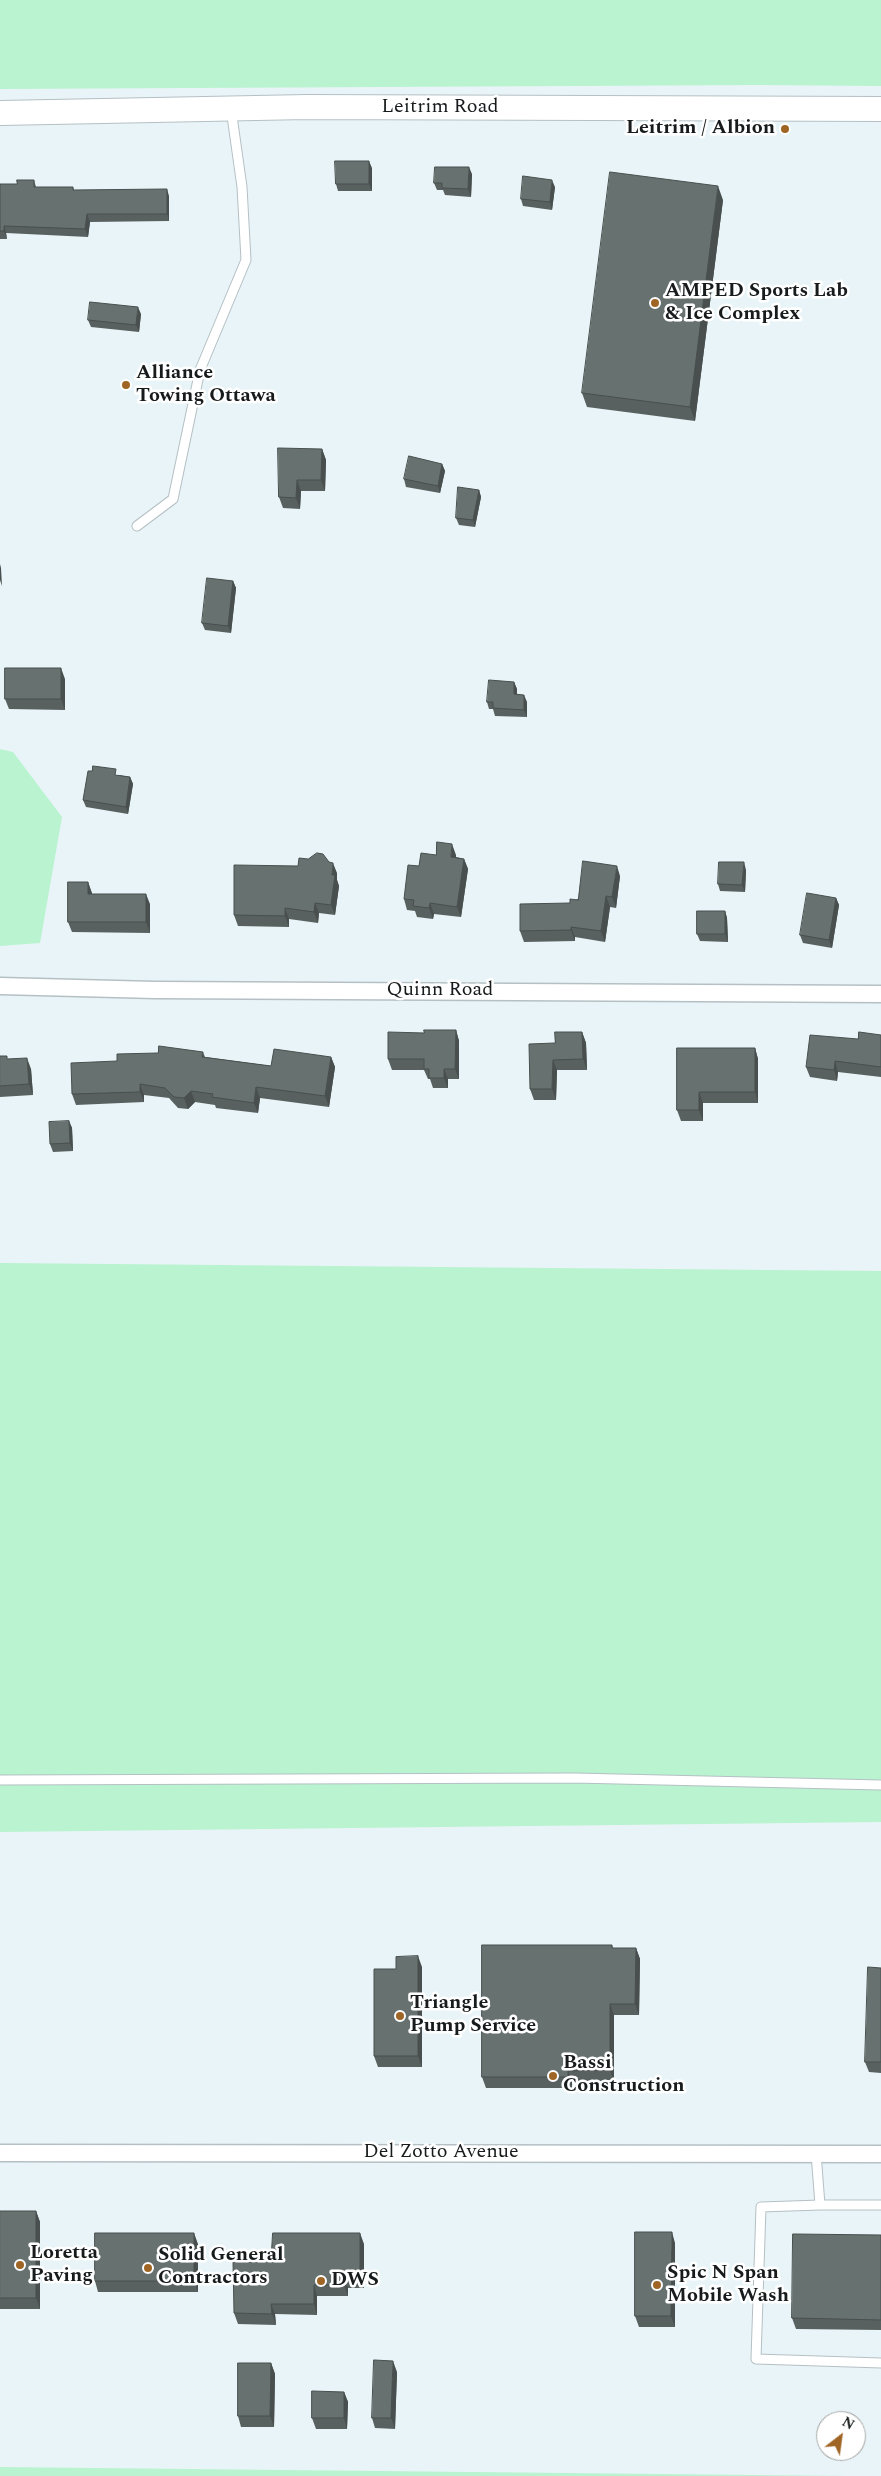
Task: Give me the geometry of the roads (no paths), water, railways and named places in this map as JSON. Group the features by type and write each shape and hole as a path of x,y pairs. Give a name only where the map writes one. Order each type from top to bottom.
{"main road":[{"name":"Leitrim Road","path":"0,113 230,109 881,109"}],"street":[{"name":"Quinn Road","path":"0,986 155,990 881,994"},
{"name":"Del Zotto Avenue","path":"0,2153 881,2154"}],"lane":[{"path":"137,526 173,499 200,370 246,260 242,187 230,109"},
{"path":"0,1780 526,1778 881,1785"},
{"path":"816,2154 820,2205"},
{"path":"881,2205 761,2207 756,2360 881,2363"}],"place":[{"name":"Leitrim / Albion","path":"785,129"},
{"name":"AMPED Sports Lab & Ice Complex","path":"655,303"},
{"name":"Alliance Towing Ottawa","path":"126,385"},
{"name":"Triangle Pump Service","path":"400,2016"},
{"name":"Bassi Construction","path":"553,2076"},
{"name":"Loretta Paving","path":"20,2265"},
{"name":"Solid General Contractors","path":"148,2268"},
{"name":"DWS","path":"321,2281"},
{"name":"Spic N Span Mobile Wash","path":"657,2285"}]}
